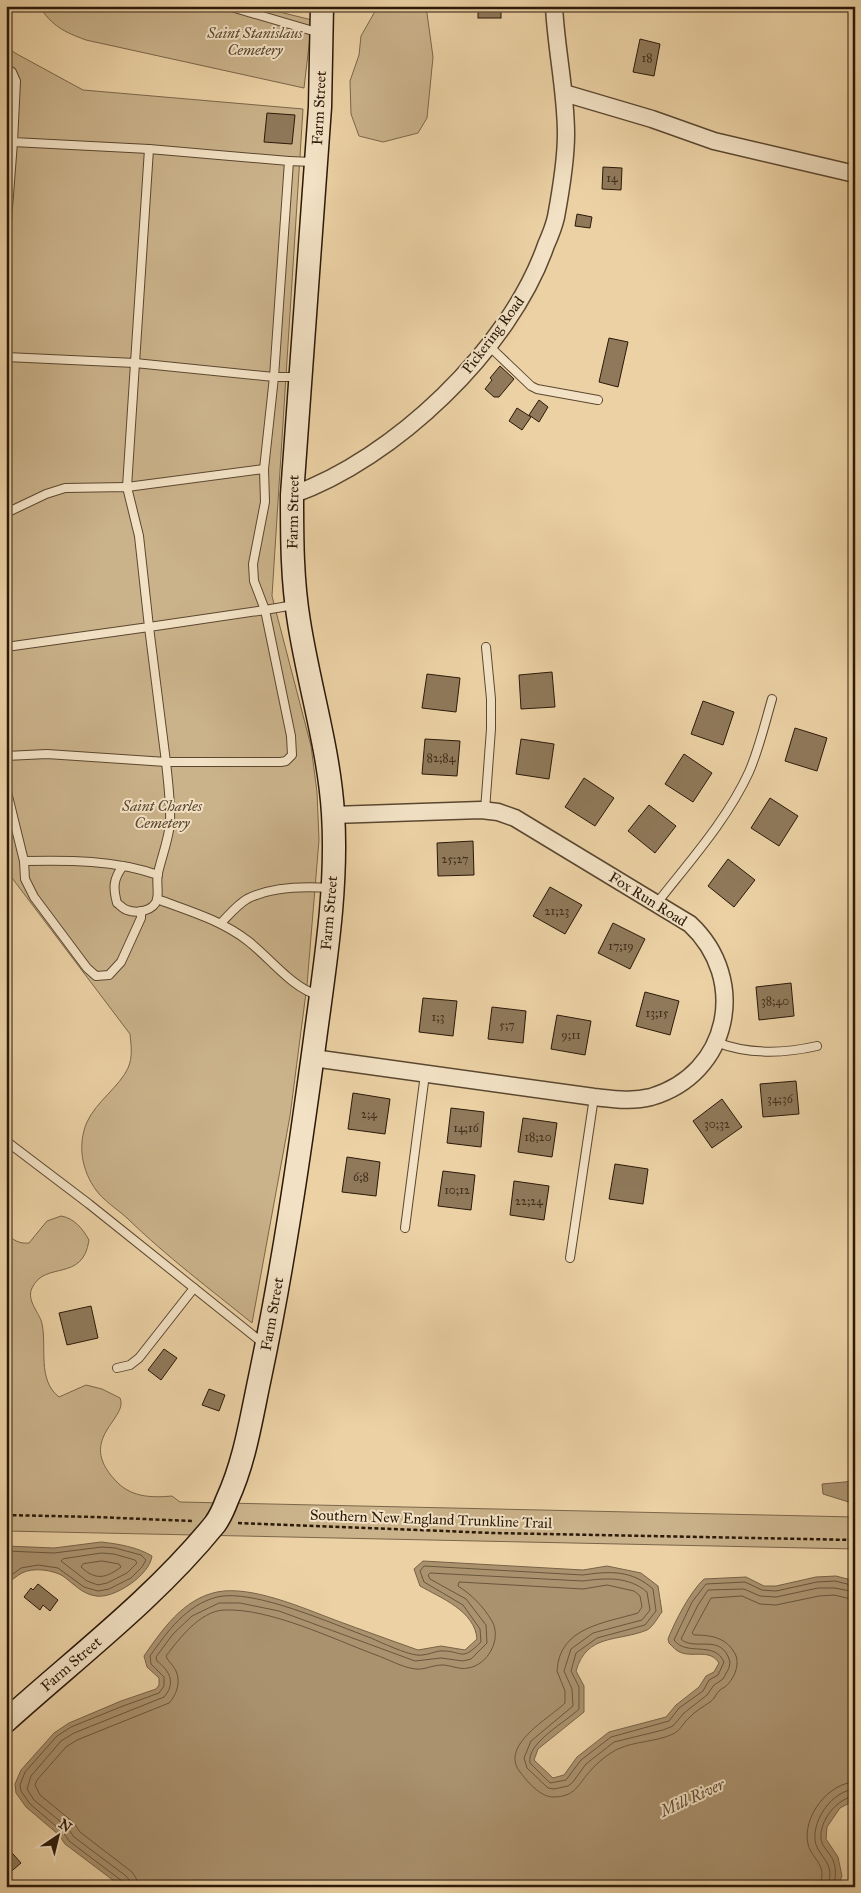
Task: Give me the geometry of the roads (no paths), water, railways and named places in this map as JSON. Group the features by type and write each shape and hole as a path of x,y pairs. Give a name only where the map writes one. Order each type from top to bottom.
{"street":[{"name":"Farm Street","path":"6,1721 162,1581 192,1552 216,1522 239,1473 267,1346 297,1174 313,1058 332,888 334,842 333,815 324,747 296,604 292,540 292,495 320,107 322,6"},
{"name":"Pickering Road","path":"292,495 318,486 348,470 408,427 472,366 505,323 536,273 556,218 566,135 564,93 554,6"},
{"path":"564,93 652,119 714,141 855,174"},
{"name":"Fox Run Road","path":"313,1058 594,1097 618,1100 638,1099 668,1090 694,1073 708,1057 716,1042 723,1019 725,998 722,977 710,948 682,918 515,818 485,810 333,815"}],"lane":[{"path":"228,6 322,33"},
{"path":"6,68 12,72 16,80 10,142 6,234"},
{"path":"10,142 148,149 315,162"},
{"path":"123,866 116,875 114,884 117,903 126,910 141,911 149,909 157,899 158,875 170,824 170,800 139,536 127,486 148,149"},
{"path":"6,756 47,754 166,762 212,760 281,762 286,761 292,755 291,736 264,610 254,581 253,564 265,502 264,469 274,377 289,161"},
{"path":"488,345 531,386 537,389 598,400"},
{"path":"6,357 135,363 274,377 301,377"},
{"path":"6,513 46,494 65,488 127,486 264,469"},
{"path":"6,647 296,604"},
{"path":"485,810 491,729 491,699 486,647"},
{"path":"657,904 716,826 735,797 749,772 772,699"},
{"path":"6,788 24,861 25,879 34,897 87,968 96,976 109,974 121,962 141,918 141,911"},
{"path":"24,861 68,860 123,866 158,875"},
{"path":"221,922 247,900 260,894 284,889 332,888"},
{"path":"157,899 221,922 248,941 302,988 312,994 321,996"},
{"path":"716,1042 731,1048 765,1052 800,1050 817,1046"},
{"path":"405,1228 424,1074"},
{"path":"570,1258 594,1097"},
{"path":"6,1141 267,1346"},
{"path":"116,1368 130,1365 140,1358 194,1288"}],"water":[{"path":"855,1481 855,1504 823,1494 822,1484"},
{"path":"101,1542 128,1546 140,1550 152,1556 150,1563 145,1571 130,1584 112,1594 103,1596 86,1593 63,1576 43,1570 27,1571 6,1585 6,1546 54,1548"},
{"name":"Mill River","path":"423,1561 583,1570 607,1566 641,1573 658,1586 662,1612 651,1627 636,1634 596,1644 581,1659 576,1671 584,1686 584,1712 538,1749 534,1760 553,1778 564,1775 577,1757 609,1732 666,1717 676,1705 699,1687 706,1676 714,1672 719,1663 711,1656 680,1652 669,1643 668,1639 683,1607 693,1591 704,1579 746,1577 764,1586 776,1586 816,1577 836,1576 855,1581 855,1800 840,1808 827,1827 826,1839 838,1857 842,1876 838,1886 122,1887 65,1844 59,1835 26,1807 16,1793 15,1784 21,1770 54,1733 69,1723 121,1701 156,1689 159,1685 159,1678 147,1667 144,1656 166,1626 184,1608 194,1601 217,1592 245,1592 277,1599 418,1650 441,1646 465,1650 477,1639 475,1629 464,1613 456,1606 420,1586 414,1569"}],"park label":[{"name":"Saint Stanislaus Cemetery","path":"255,42"},
{"name":"Saint Charles Cemetery","path":"162,814"}]}
